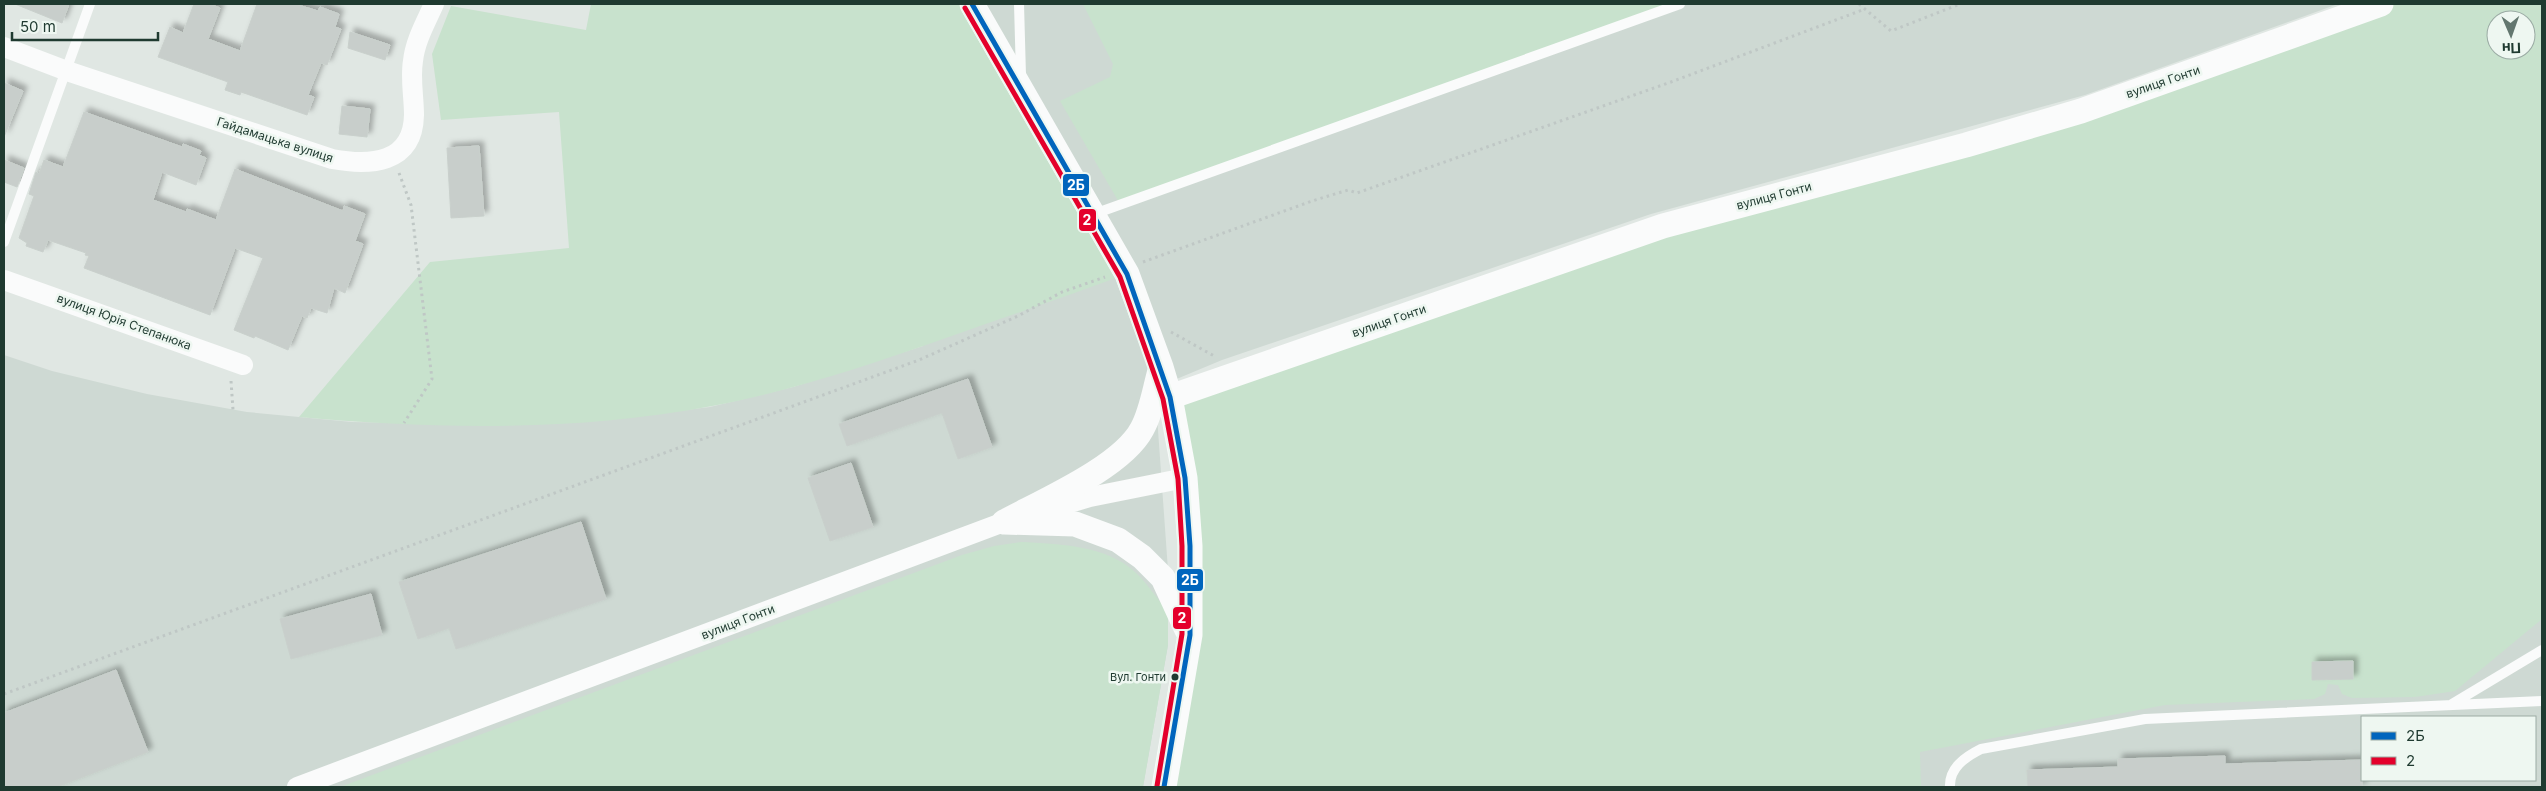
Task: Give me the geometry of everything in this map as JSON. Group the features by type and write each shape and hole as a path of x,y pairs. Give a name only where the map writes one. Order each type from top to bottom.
{"street":[{"path":"393,156 407,145 414,118 413,62 418,42 434,4"},
{"path":"972,4 1124,269 1161,367 1170,397 1185,478 1190,546 1190,635 1164,787"},
{"name":"вулиця Гонти","path":"1170,397 1663,226 1966,145 2081,111 2381,4"},
{"name":"Гайдамацька вулиця","path":"4,47 67,71 332,159 353,163 375,162 393,156"},
{"name":"вулиця Юрія Степанюка","path":"4,280 237,363"},
{"path":"1004,522 1093,473 1118,457 1132,444 1142,428 1161,367"},
{"name":"вулиця Гонти","path":"297,787 1004,522 1090,497 1185,478"},
{"path":"1004,522 1074,524 1118,540 1142,557 1163,578 1190,635"}],"lane":[{"path":"4,242 90,4"},
{"path":"1019,4 1022,89"},
{"path":"1094,214 1680,4"},
{"path":"2452,705 2542,650"},
{"path":"1950,787 1953,771 1970,754 1981,749 2145,719 2542,701"}],"path":[{"path":"1859,4 1891,31 1960,4"},
{"path":"4,694 919,360 1018,316 1062,292 1124,269 1312,201 1348,190 1357,193 1452,160 1865,9"},
{"path":"393,156 411,205 432,379 404,424"},
{"path":"233,410 237,363"}],"shaded area":[{"path":"972,4 2338,4 2085,95 1651,214 1222,360 1155,388 1168,570 1168,645 1143,787 4,787 4,355 52,371 147,394 247,412 352,422 505,425 604,420 710,407 793,387 923,346"},
{"path":"2542,594 2542,787 1912,787 1911,739"}],"green space":[{"path":"591,4 971,4 1127,274 859,367 771,393 712,406 610,420 506,426 402,424 299,417 430,262 569,248 559,112 441,120 432,54 451,6 586,30"},
{"path":"1083,4 1680,4 1120,204 1060,101 1110,77 1113,64"},
{"path":"2381,4 2542,4 2542,619 2455,691 2415,697 2352,698 2342,694 2338,685 2328,684 2325,694 2314,699 2165,705 1920,752 1921,787 1164,787 1190,635 1170,397 1663,226 1966,145"},
{"path":"1021,542 1066,545 1110,556 1135,572 1168,611 1168,645 1143,787 340,787 962,555 994,546"}],"building":[{"path":"15,4 69,4 62,23"},
{"path":"194,4 210,4 220,8 208,39 240,51 257,4 295,4 318,11 320,7 339,14 335,27 341,29 327,65 321,63 308,95 314,97 307,115 241,92 240,95 225,90 228,82 158,57 170,27 183,33"},
{"path":"350,32 390,45 385,60 348,48"},
{"path":"4,83 23,91 4,137"},
{"path":"342,106 370,109 367,137 339,134"},
{"path":"84,112 182,147 183,144 201,151 199,155 206,158 196,185 162,172 153,200 186,212 187,209 216,220 235,169 343,211 344,206 365,214 355,241 363,244 345,293 334,288 327,313 311,308 307,318 302,316 288,350 255,336 254,338 234,330 263,258 235,248 210,315 84,268 89,256 85,255 86,253 48,240 43,252 26,246 27,243 19,238 34,196 29,194 36,172 39,174 44,160 63,167"},
{"path":"479,146 484,216 451,218 447,148"},
{"path":"4,160 24,168 17,187 4,182"},
{"path":"968,379 992,447 958,459 942,413 847,446 839,424"},
{"path":"851,463 873,527 830,541 808,478"},
{"path":"581,522 606,599 456,649 449,628 418,639 399,582"},
{"path":"371,594 382,635 291,659 280,619"},
{"path":"2353,661 2353,679 2312,680 2312,662"},
{"path":"116,670 148,752 57,787 4,787 4,713"},
{"path":"2225,756 2225,764 2361,760 2362,787 2028,787 2027,770 2118,767 2118,759"}],"transit line":[{"name":"2Б","path":"972,4 1127,274 1170,397 1185,478 1190,546 1190,635 1164,787"},
{"name":"2","path":"965,8 1120,277 1163,399 1178,479 1182,546 1182,634 1157,786"}],"place":[{"name":"Вул. Гонти","path":"1175,677"}]}
